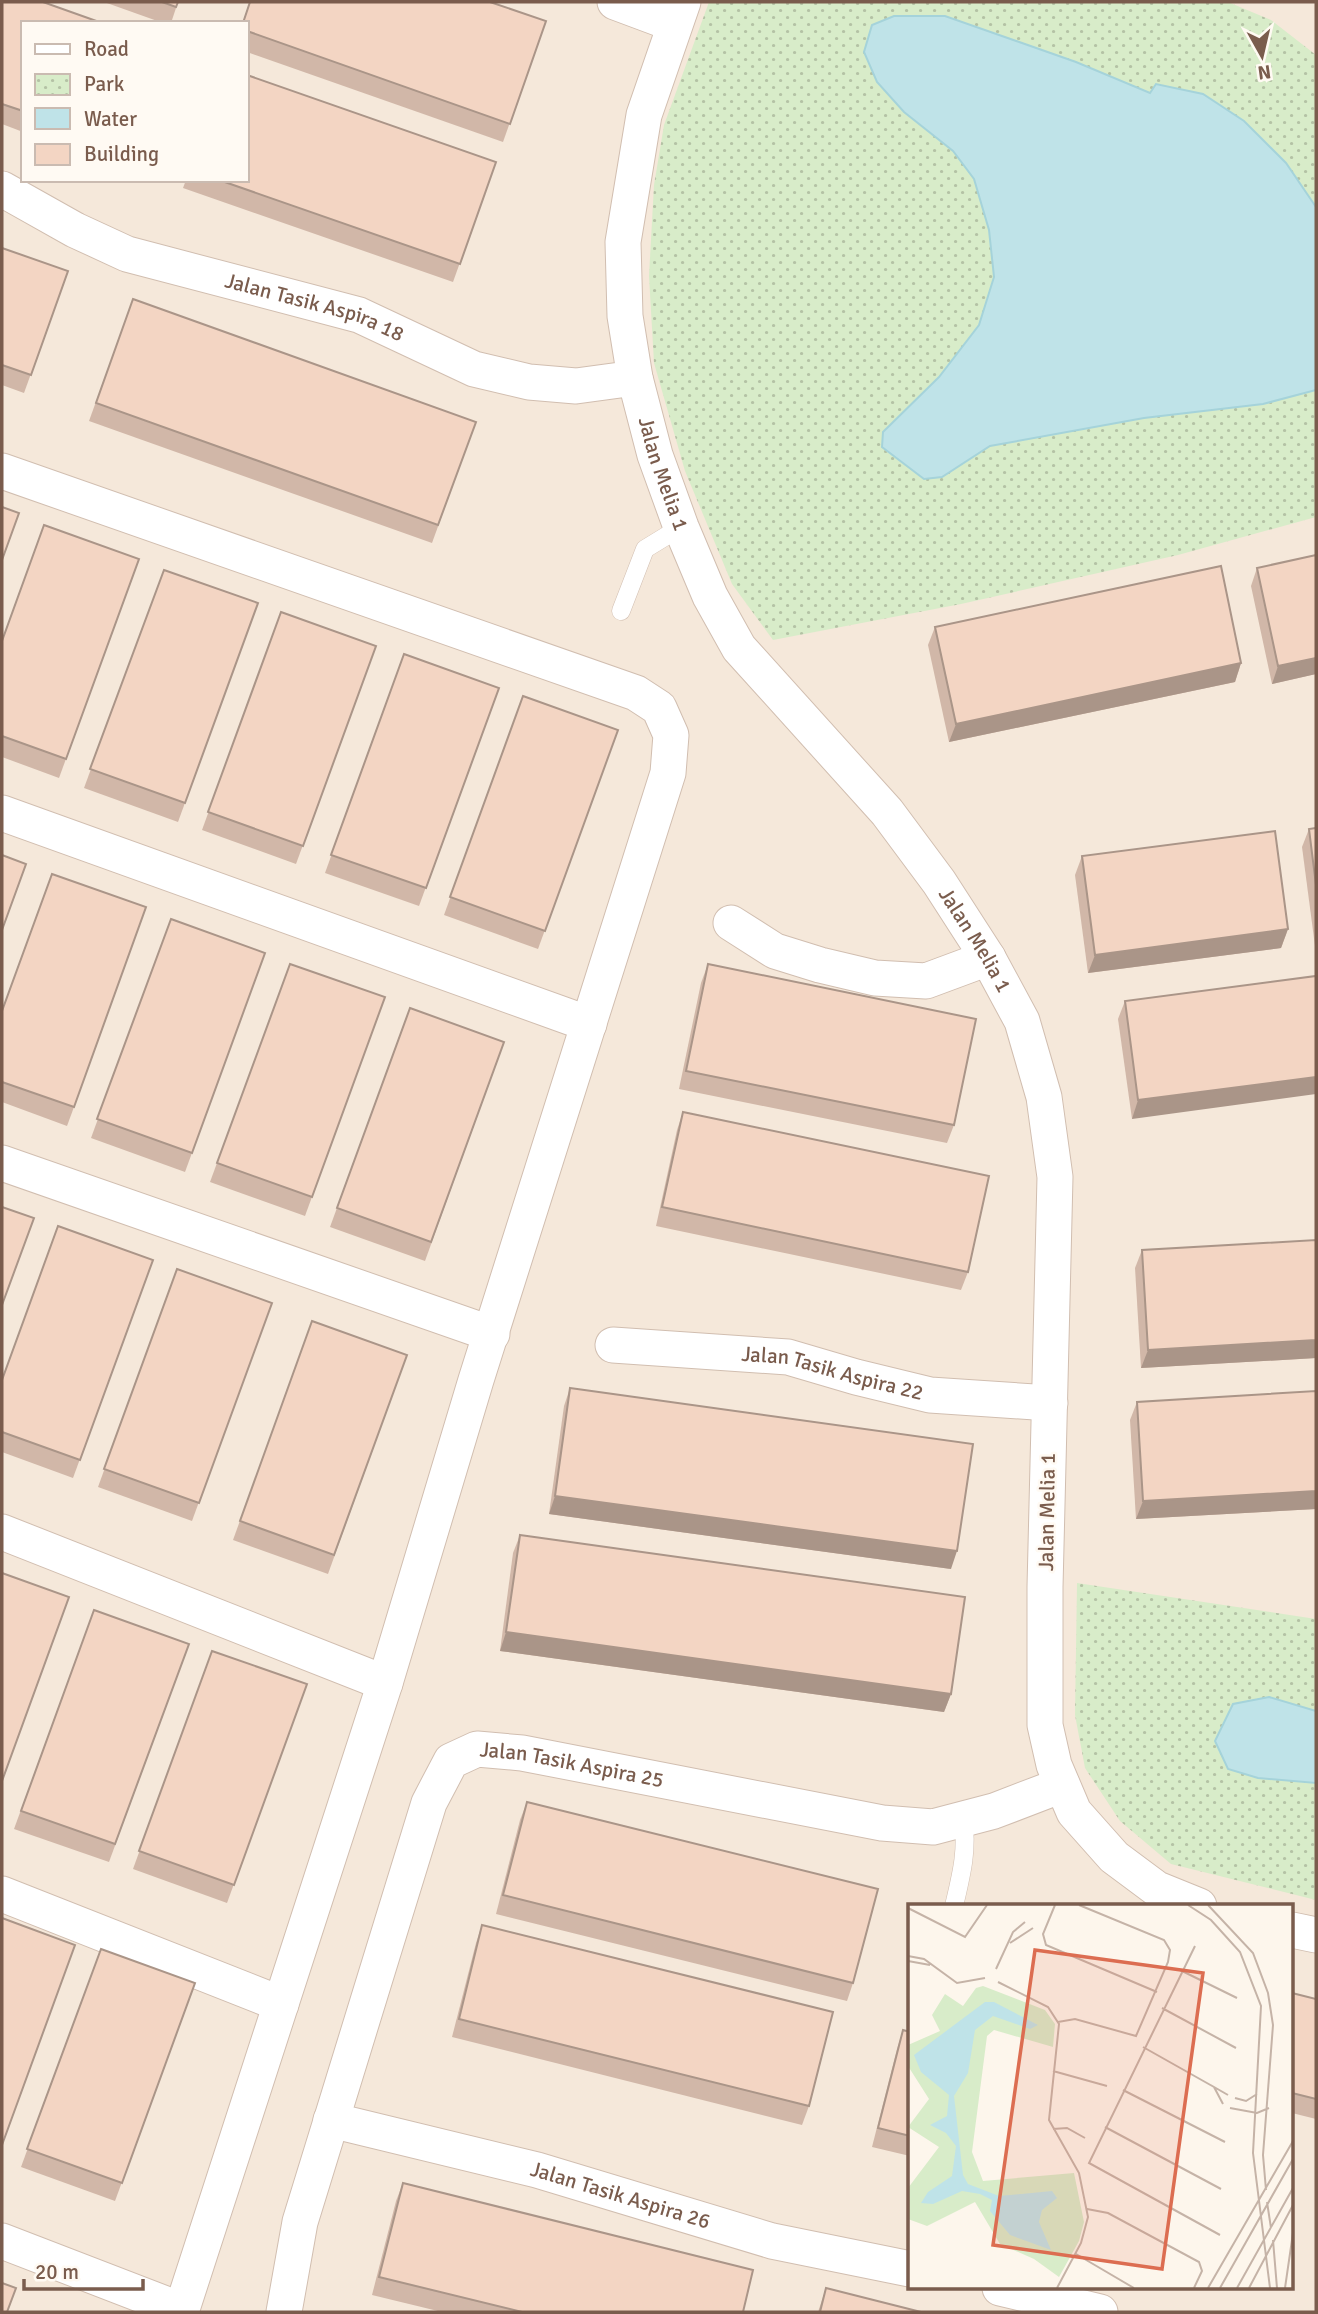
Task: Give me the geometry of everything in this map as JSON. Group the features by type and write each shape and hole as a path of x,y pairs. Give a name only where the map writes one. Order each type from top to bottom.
{"street":[{"path":"615,2 678,13"},
{"name":"Jalan Melia 1","path":"678,13 644,115 623,242 625,316 635,378 655,455 710,596 739,648 887,812 939,882 988,958 1022,1021 1044,1097 1055,1177 1045,1725 1054,1765 1074,1812 1114,1857 1157,1889 1194,1904"},
{"name":"Jalan Tasik Aspira 18","path":"2,189 75,230 127,254 359,315 474,369 529,382 576,386 635,378"},
{"path":"2,471 636,693 659,708 671,735 668,773 472,1393 385,1683 181,2311 2,2241"},
{"path":"2,813 589,1024"},
{"path":"731,923 775,951 875,978 926,981 988,958"},
{"path":"2,1163 492,1334"},
{"name":"Jalan Tasik Aspira 22","path":"614,1345 788,1357 930,1395 1050,1404"},
{"path":"2,1532 385,1683"},
{"name":"Jalan Tasik Aspira 25","path":"284,2312 300,2222 429,1802 451,1761 477,1749 522,1754 882,1823 933,1827 994,1811 1062,1786"},
{"path":"2,1894 281,2004"},
{"path":"1294,1930 1316,1936"},
{"name":"Jalan Tasik Aspira 26","path":"331,2120 537,2171 772,2241 908,2269"},
{"path":"1008,2290 1100,2312"}],"lane":[{"path":"621,611 645,549 681,527"},
{"path":"954,1904 965,1851 963,1819"}],"shaded area":[{"path":"2,2 1316,2 1316,2312 2,2312"}],"green space":[{"path":"709,2 1228,2 1271,20 1316,55 1316,517 1178,555 961,604 773,640 732,584 685,471 654,363 649,276 654,185 664,125"},
{"path":"1077,1583 1316,1619 1316,1900 1171,1864 1120,1821 1085,1768 1075,1715"}],"water":[{"path":"894,16 945,16 1076,62 1150,93 1156,84 1203,94 1244,121 1286,163 1316,207 1316,390 1263,404 1144,418 990,446 942,477 924,479 882,447 883,432 939,377 979,325 994,277 989,230 974,179 953,151 904,112 877,82 864,52 872,25"},
{"path":"1269,1697 1316,1711 1316,1783 1258,1778 1228,1769 1215,1741 1233,1704"}],"building":[{"path":"2,2 43,2 96,21 21,21 21,110 2,104"},
{"path":"162,2 178,2 176,7"},
{"path":"250,2 490,2 546,21 510,124 248,31 248,21 244,21"},
{"path":"248,75 496,162 460,264 225,182 248,182"},
{"path":"2,248 68,271 31,375 2,365"},
{"path":"133,299 476,422 438,525 96,403"},
{"path":"2,507 19,513 2,560"},
{"path":"44,525 139,559 66,759 2,736 2,641"},
{"path":"1316,555 1316,658 1278,666 1257,568"},
{"path":"1221,566 1241,663 956,724 935,627"},
{"path":"164,570 258,603 185,803 90,769"},
{"path":"281,612 376,646 303,846 208,812"},
{"path":"404,654 499,688 426,888 331,855"},
{"path":"523,696 618,730 545,931 450,897"},
{"path":"1316,828 1316,885 1309,829"},
{"path":"1275,831 1288,929 1095,955 1082,856"},
{"path":"2,855 26,864 2,930"},
{"path":"52,874 146,907 74,1107 2,1082 2,1011"},
{"path":"171,919 265,953 192,1153 97,1119"},
{"path":"290,964 385,997 312,1197 217,1163"},
{"path":"708,964 976,1019 954,1125 686,1071"},
{"path":"1316,976 1316,1077 1138,1100 1125,1001"},
{"path":"410,1008 504,1042 431,1242 337,1208"},
{"path":"683,1112 989,1176 968,1272 662,1207"},
{"path":"2,1207 34,1218 2,1305"},
{"path":"58,1226 153,1260 80,1460 2,1432 2,1380"},
{"path":"1316,1240 1316,1340 1148,1350 1142,1250"},
{"path":"177,1269 272,1303 199,1503 104,1469"},
{"path":"312,1321 407,1355 334,1555 240,1521"},
{"path":"570,1388 973,1444 957,1551 555,1496"},
{"path":"1316,1391 1316,1491 1143,1501 1137,1402"},
{"path":"520,1535 965,1597 951,1694 506,1632"},
{"path":"2,1573 69,1597 2,1781"},
{"path":"94,1610 189,1644 115,1844 21,1811"},
{"path":"212,1651 307,1684 234,1885 139,1851"},
{"path":"527,1802 878,1889 853,1983 503,1895"},
{"path":"2,1918 75,1945 2,2145"},
{"path":"482,1925 833,2012 809,2106 459,2019"},
{"path":"101,1949 195,1983 122,2183 27,2149"},
{"path":"1294,1994 1316,1999 1316,2099 1294,2094"},
{"path":"903,2030 908,2031 908,2136 878,2128"},
{"path":"403,2183 753,2270 743,2312 522,2312 379,2277"},
{"path":"2,2283 16,2288 7,2312 2,2312"},
{"path":"826,2288 921,2312 820,2312"}]}
